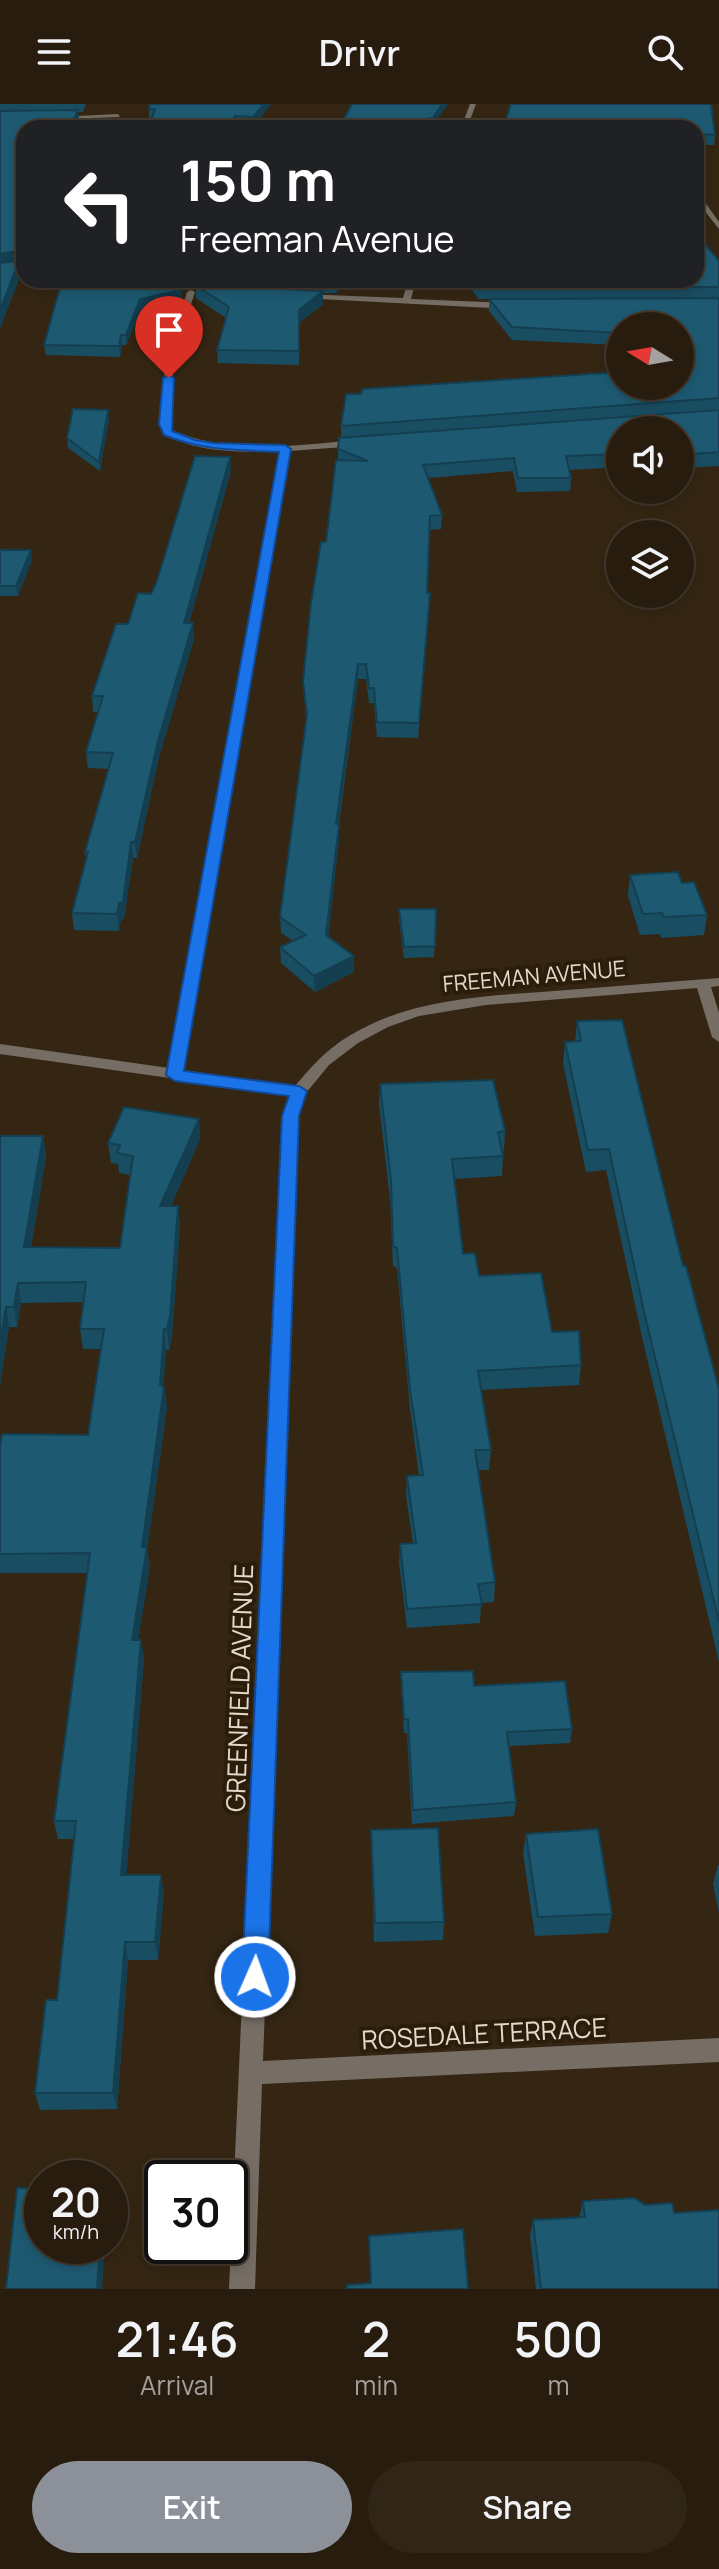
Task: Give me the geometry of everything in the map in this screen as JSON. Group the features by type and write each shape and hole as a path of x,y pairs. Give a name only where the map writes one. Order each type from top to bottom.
{"street":[{"path":"117,120 122,104"},
{"path":"44,117 118,116"},
{"path":"704,206 719,227"},
{"path":"407,300 410,288"},
{"path":"178,290 207,293"},
{"path":"191,292 170,356 165,424 168,432 193,443 213,446 285,449 363,443"},
{"path":"284,296 525,306"},
{"path":"175,1075 285,449"},
{"name":"FREEMAN AVENUE","path":"299,1091 315,1069 362,1033 394,1018 430,1008 477,1001 719,982"},
{"path":"703,984 719,1037"},
{"path":"0,1049 299,1091"},
{"name":"GREENFIELD AVENUE","path":"242,2289 291,1110 299,1091"},
{"name":"ROSEDALE TERRACE","path":"251,2073 719,2050"}],"building":[{"path":"150,104 264,104 253,117 235,116 234,120 152,120 155,109 149,109"},
{"path":"352,104 442,104 433,118 427,120 343,120"},
{"path":"511,104 711,104 715,135 704,134 704,120 506,120"},
{"path":"78,110 74,120 16,120 16,251 0,254 0,111"},
{"path":"704,243 719,261 719,287 704,287"},
{"path":"16,261 0,310 0,263"},
{"path":"60,288 180,288 140,299 126,335 121,335 119,346 44,345"},
{"path":"200,288 323,291 299,310 299,351 217,350 229,307"},
{"path":"719,298 719,398 694,400 694,312 606,312 606,332 512,327 489,299"},
{"path":"606,373 606,400 692,400 341,426 346,394 361,394 362,389"},
{"path":"73,409 108,410 99,462 67,438"},
{"path":"719,410 719,452 694,454 694,416 638,416"},
{"path":"606,418 606,455 566,456 571,478 518,478 514,458 423,465 442,515 430,516 427,593 430,593 419,723 377,722 374,688 369,688 366,664 358,664 336,824 339,824 326,935 354,956 314,976 280,947 306,935 280,917 307,714 303,681 311,603 321,542 326,542 336,460 368,461 338,449 339,438"},
{"path":"195,456 230,457 184,623 193,623 158,741 135,842 131,842 123,902 119,903 117,914 72,913 88,852 85,852 113,753 86,752 103,696 92,696 116,624 128,624 138,593 151,594 157,581"},
{"path":"0,550 31,550 16,586 0,586"},
{"path":"678,872 682,883 694,882 707,915 664,917 662,913 643,914 630,875"},
{"path":"399,909 436,909 435,946 404,947"},
{"path":"622,1020 683,1266 686,1266 719,1389 719,1622 645,1316 609,1149 588,1150 565,1042 581,1041 577,1021"},
{"path":"493,1080 505,1131 498,1132 503,1156 452,1159 463,1254 475,1253 479,1276 541,1273 552,1332 579,1331 581,1365 478,1371 491,1450 475,1450 495,1582 478,1584 482,1604 407,1609 400,1544 416,1543 407,1476 423,1475 410,1390 397,1248 393,1246 391,1180 380,1084"},
{"path":"124,1107 199,1119 160,1206 178,1206 170,1316 167,1329 164,1329 160,1385 164,1387 142,1547 147,1547 132,1640 141,1640 121,1875 161,1875 155,1942 125,1942 113,2093 35,2093 46,2000 57,2000 76,1821 54,1821 90,1553 0,1554 0,1447 2,1434 88,1435 104,1329 80,1329 86,1282 18,1283 14,1307 6,1307 0,1342 0,1136 43,1136 24,1247 120,1248 133,1156 117,1153 120,1145 108,1143"},
{"path":"473,1671 474,1686 565,1681 572,1729 507,1732 516,1802 413,1810 408,1719 404,1719 401,1672"},
{"path":"438,1828 444,1922 375,1923 371,1830"},
{"path":"598,1829 612,1914 538,1917 526,1834"},
{"path":"17,2188 24,2188 24,2264 99,2264 97,2289 6,2289"},
{"path":"635,2198 645,2205 672,2203 674,2213 719,2210 719,2289 541,2289 533,2220 585,2217 583,2201"},
{"path":"463,2229 468,2289 347,2289 347,2285 371,2283 369,2236"}],"route":[{"path":"169,378 165,424 168,432 178,439 213,446 285,449 175,1075 299,1091 290,1116 255,1977"}]}
